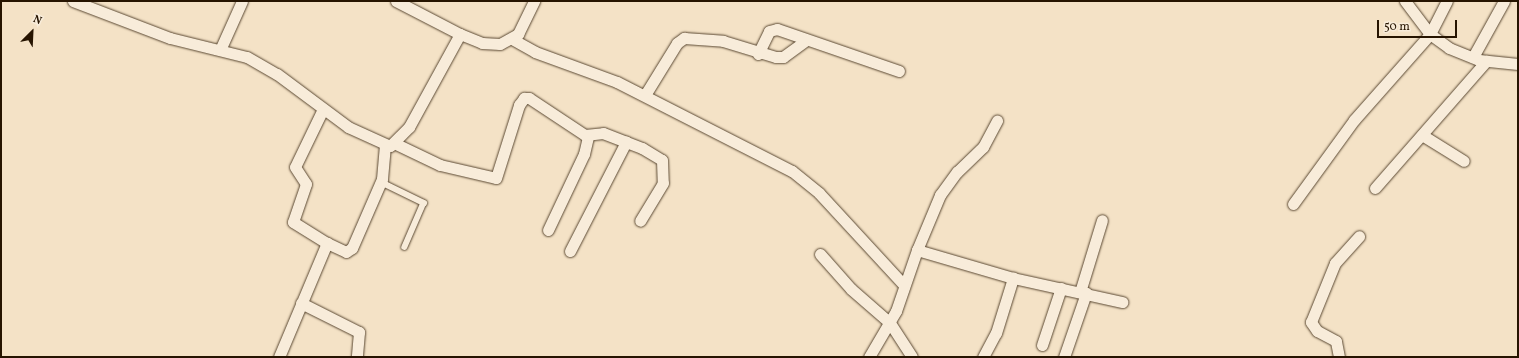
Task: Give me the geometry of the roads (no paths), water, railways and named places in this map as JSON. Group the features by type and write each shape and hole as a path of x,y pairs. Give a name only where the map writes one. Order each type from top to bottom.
{"street":[{"path":"73,1 170,38 220,50 257,62 348,127 440,165 496,178 524,98 588,136 603,133 656,154 665,166 663,183 640,221"},
{"path":"220,50 242,1"},
{"path":"396,1 455,41 500,44 512,39 534,1"},
{"path":"1405,1 1430,34 1449,48 1486,61 1518,64"},
{"path":"1293,204 1354,120 1430,34 1447,1"},
{"path":"1473,57 1504,1"},
{"path":"758,54 772,29 899,71"},
{"path":"645,96 676,43 684,38 723,41 758,54 783,57 805,41"},
{"path":"512,39 645,96 770,158 797,175 819,193 904,286"},
{"path":"323,109 295,167 306,184 292,222 327,243 349,251 380,182 390,144 409,127 455,41"},
{"path":"1375,188 1486,61"},
{"path":"871,354 890,323 917,250 940,195 957,172 984,147 997,121"},
{"path":"1422,135 1464,161"},
{"path":"548,230 584,154 588,136"},
{"path":"570,251 626,142"},
{"path":"1064,357 1102,220"},
{"path":"1339,357 1336,341 1317,331 1311,322 1335,263 1359,236"},
{"path":"279,357 327,243"},
{"path":"917,250 1012,278 1083,292 1122,302"},
{"path":"820,254 851,289 890,323 912,357"},
{"path":"983,357 996,333 1012,278"},
{"path":"1042,345 1061,288"},
{"path":"301,302 359,332 358,357"}],"lane":[{"path":"380,182 424,203 405,246"}]}
